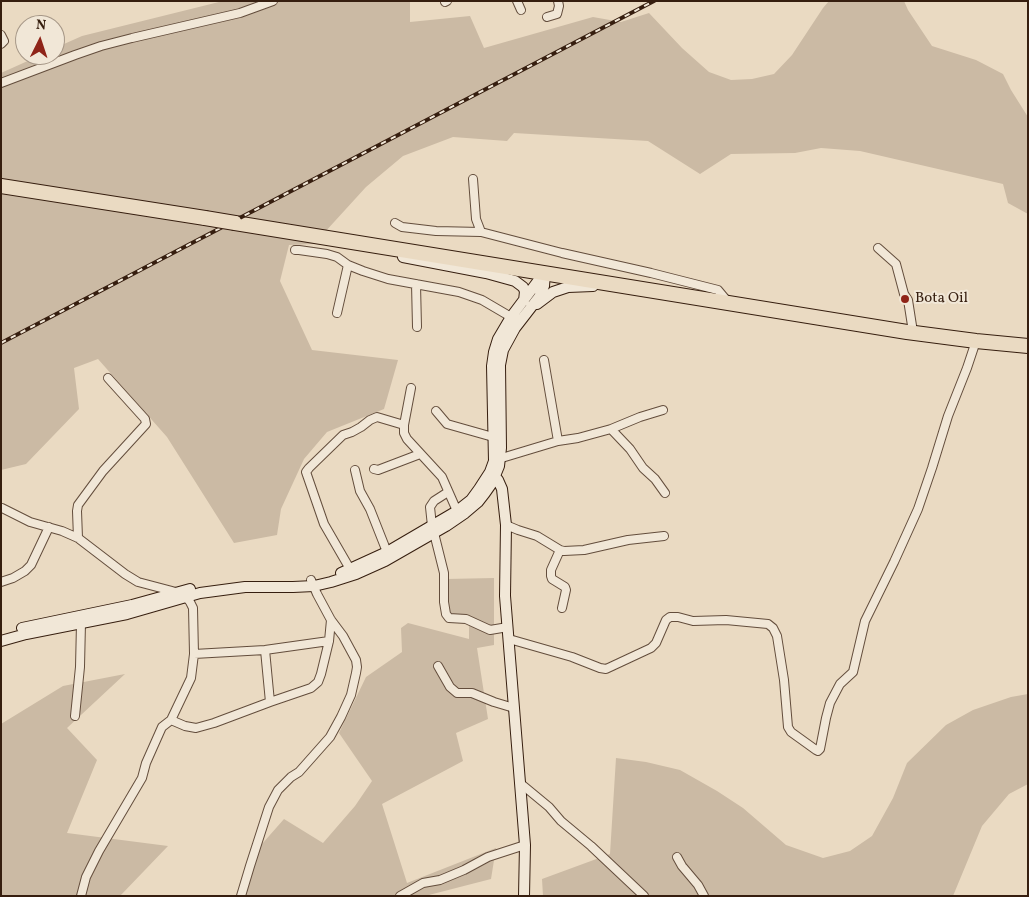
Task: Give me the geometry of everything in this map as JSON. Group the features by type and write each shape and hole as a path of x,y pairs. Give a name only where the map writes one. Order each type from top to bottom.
{"highway":[{"path":"1,186 913,332 1028,346"}],"street":[{"path":"1,83 101,46 240,13 273,1"},
{"path":"517,1 521,10"},
{"path":"547,17 557,14 558,1"},
{"path":"1,35 4,41 1,44"},
{"path":"473,179 476,218 481,232"},
{"path":"394,223 402,227 436,231 481,232 718,290 729,303"},
{"path":"302,234 328,242 486,273 515,281 523,287 528,304"},
{"path":"878,248 896,264 904,294 908,300 913,332"},
{"path":"295,250 337,257 348,265 388,279 469,295 482,300 511,317"},
{"path":"337,313 348,265"},
{"path":"312,583 388,552 465,513 478,502 492,483 497,460 502,350 528,304 538,281 545,273"},
{"path":"416,284 417,327"},
{"path":"497,460 493,437 492,366 498,339 511,317 528,304 553,292 568,288 596,286 643,289"},
{"path":"509,639 606,669 651,648 656,643 666,620 670,617 693,621 726,620 768,624 773,628 777,636 784,680 788,727 791,732 818,751 830,703 840,684 853,672 867,615 918,509 950,409 968,368 976,341"},
{"path":"544,360 558,441"},
{"path":"78,538 78,505 103,471 146,424 146,419 108,378"},
{"path":"410,388 404,433 407,439 442,477 457,512"},
{"path":"497,460 558,441 611,429 663,410"},
{"path":"436,411 447,424 493,437"},
{"path":"350,569 324,524 306,472 343,436 370,420 377,417 404,425"},
{"path":"611,429 630,449 643,468 655,479 665,493"},
{"path":"374,469 378,470 420,454"},
{"path":"355,470 360,490 388,552"},
{"path":"1,641 26,634 127,614 209,584 234,582 331,582 356,574 385,561 457,512 471,500 493,474"},
{"path":"493,474 502,489 506,524 506,596 525,845 524,896"},
{"path":"448,492 434,501 430,507 433,529 444,573 446,614 449,618 466,619 490,630 508,627"},
{"path":"2,508 30,522 62,531 78,538 138,582 181,594 190,602 193,608 194,654 191,678 171,720 162,727 146,763 142,778 86,877 81,896"},
{"path":"506,524 537,536 560,550 584,550 628,540 664,536"},
{"path":"1,582 13,578 31,565 49,527"},
{"path":"560,550 551,570 551,576 552,579 565,587 562,608"},
{"path":"242,896 272,801 278,790 299,772 330,737 351,695 356,673 356,660 312,583"},
{"path":"1,634 43,623 181,594"},
{"path":"171,720 196,728 311,688 318,682 321,674 332,620"},
{"path":"75,716 80,667 81,623"},
{"path":"194,654 265,650 329,641"},
{"path":"265,650 270,702"},
{"path":"438,666 450,687 457,693 472,692 494,702 514,708"},
{"path":"520,783 549,807 561,821 592,846 644,896"},
{"path":"400,896 423,883 440,880 488,857 525,845"},
{"path":"677,856 704,896"}],"shaded area":[{"path":"223,1 410,1 410,22 470,16 484,48 593,17 621,22 649,13 682,48 709,72 731,80 752,79 774,74 792,55 829,1 904,1 932,46 976,60 1003,74 1028,117 1028,214 1008,203 1003,184 860,151 821,148 795,153 731,154 700,174 648,141 514,133 507,141 453,137 403,156 366,187 314,244 289,245 280,281 312,350 398,360 384,409 327,432 304,459 281,509 277,535 234,543 167,437 98,359 74,368 79,409 26,464 1,470 1,73 19,65 65,65 65,44 82,36"},
{"path":"494,578 494,645 477,648 488,719 456,733 463,761 382,804 407,883 496,848 491,879 425,896 241,896 262,844 284,819 323,843 355,806 372,781 339,733 366,677 402,652 401,628 408,623 469,639 469,617 450,617 446,579"},
{"path":"125,674 67,728 97,760 67,833 168,846 120,896 1,896 1,724 63,686"},
{"path":"1028,694 1028,784 1009,794 982,826 953,896 543,896 542,879 610,854 616,758 646,762 680,770 743,808 786,845 823,858 850,851 872,836 893,798 907,763 946,725 973,710 1011,697"}],"railway":[{"path":"1,343 654,1"}],"place":[{"name":"Bota Oil","path":"905,299"}]}
